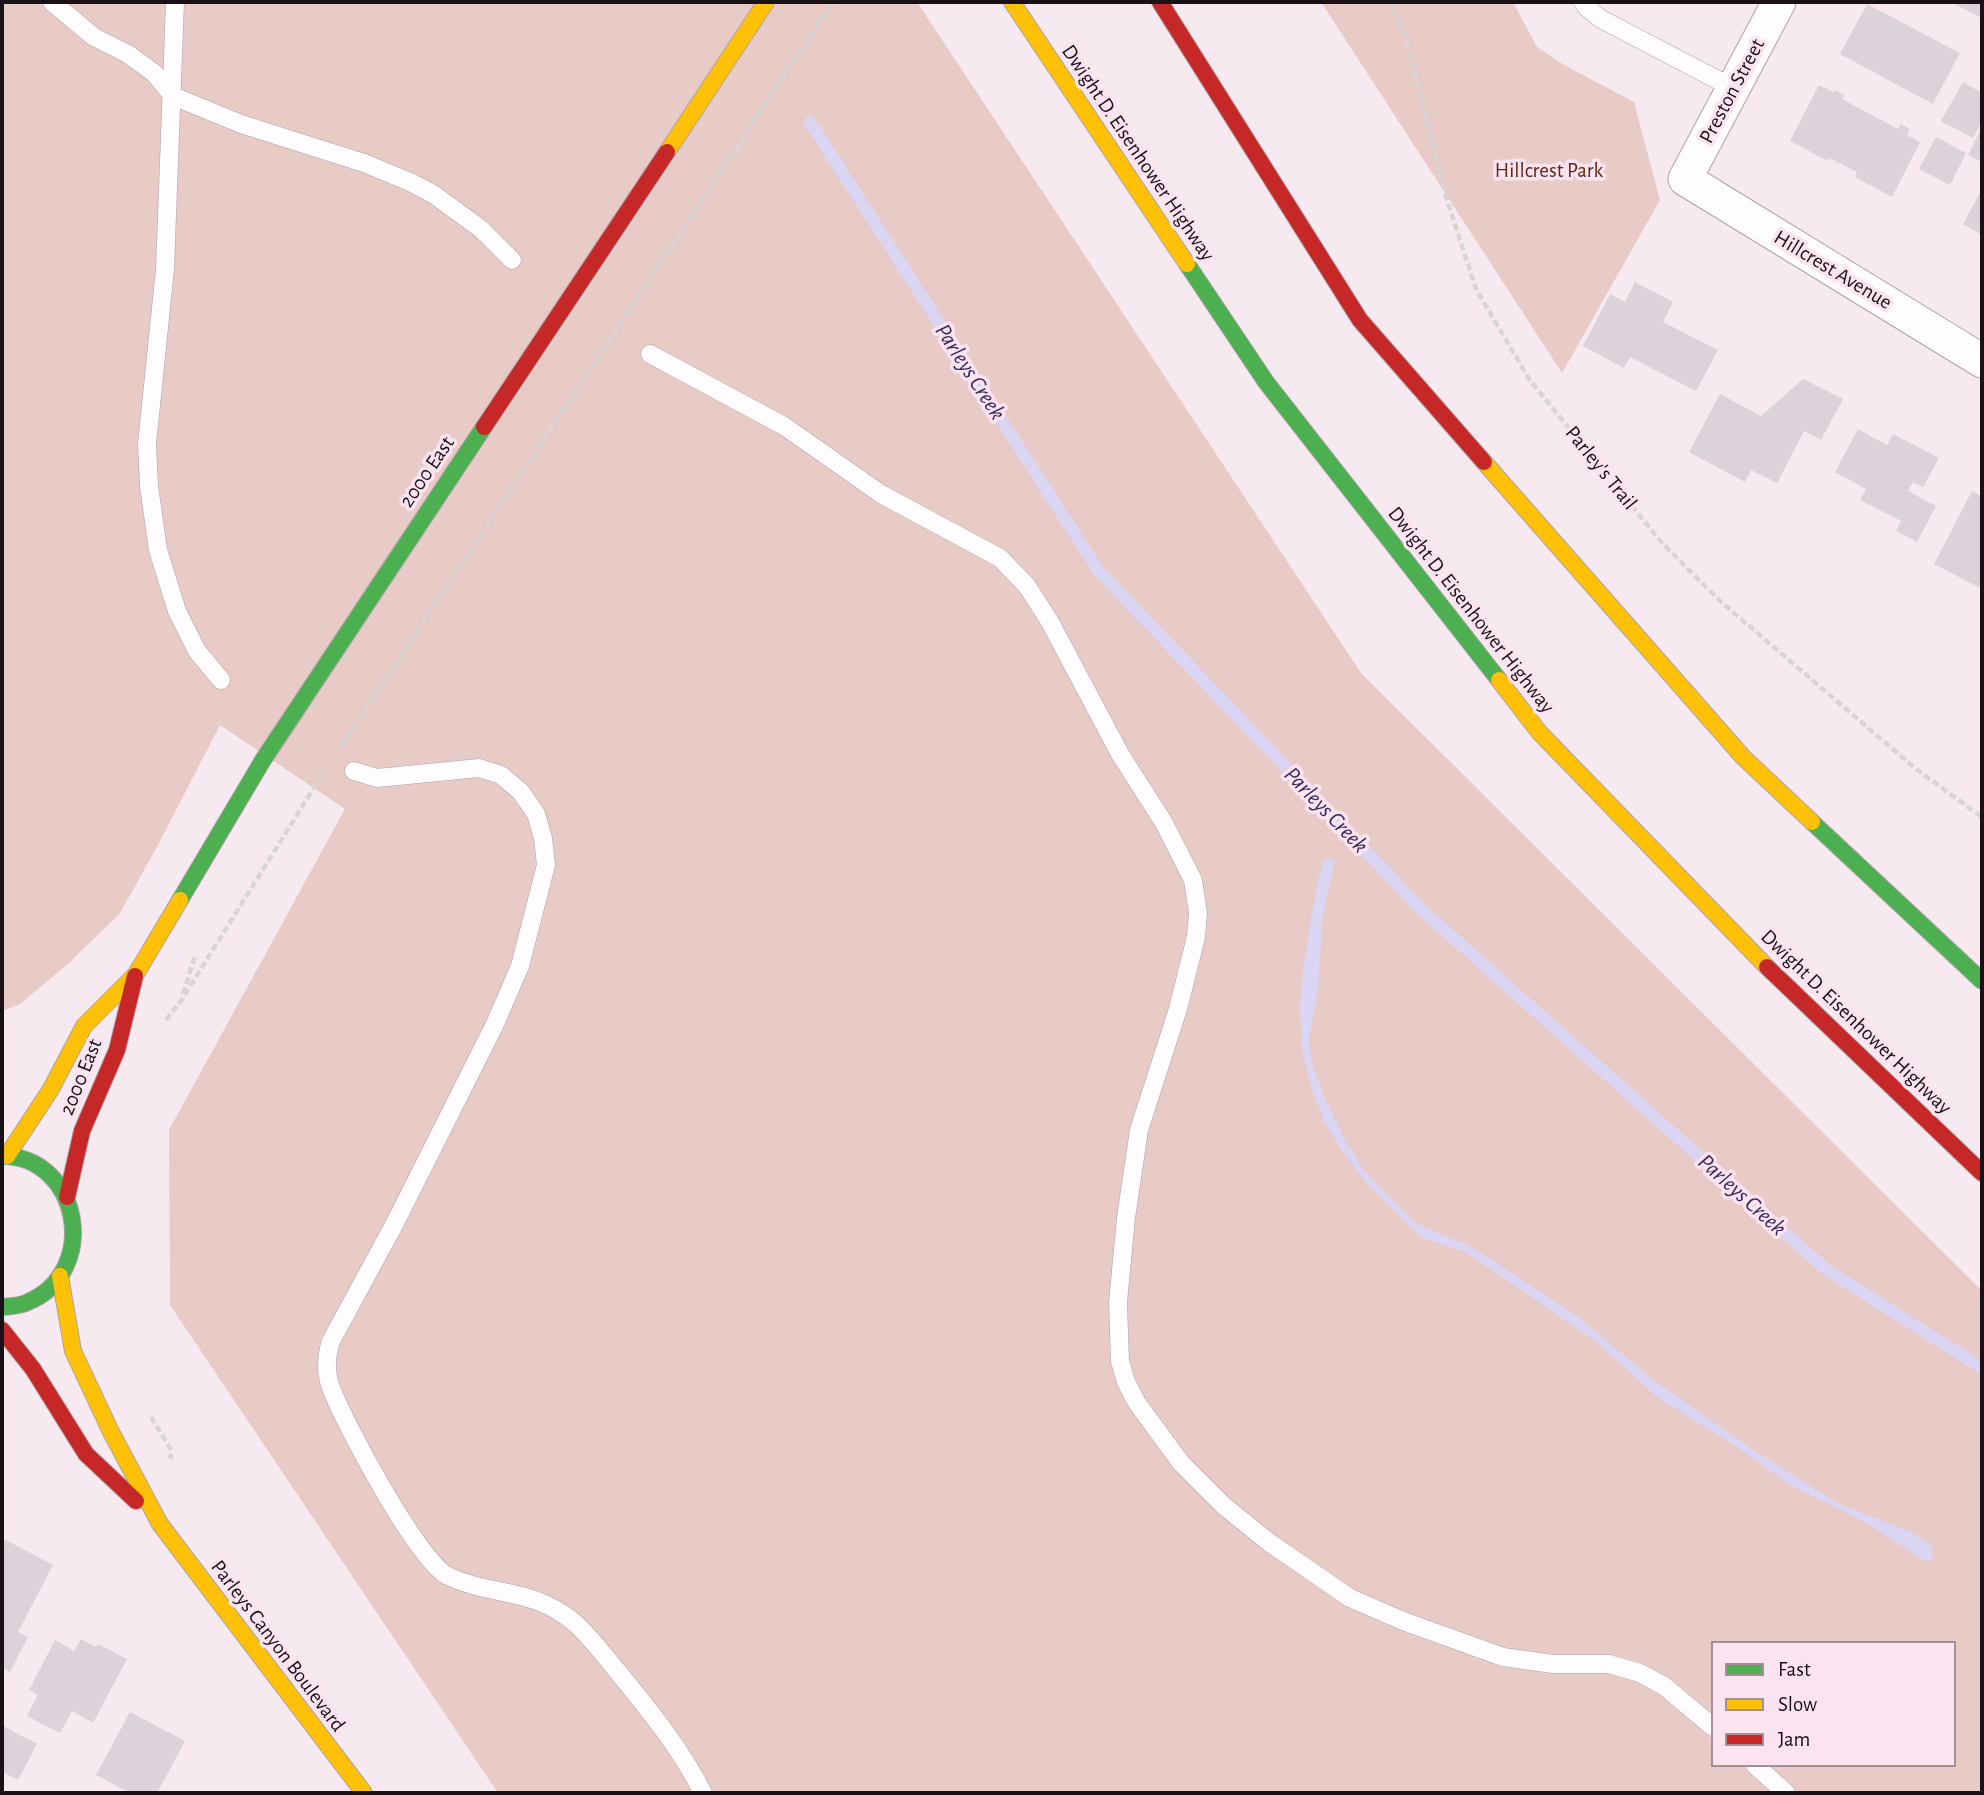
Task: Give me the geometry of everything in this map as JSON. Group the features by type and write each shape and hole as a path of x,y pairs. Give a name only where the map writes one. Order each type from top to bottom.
{"main road":[{"name":"2000 East","path":"4,1156 51,1089 85,1026 136,974 262,760 766,2"},
{"name":"Dwight D. Eisenhower Highway","path":"1012,2 1266,382 1539,732 1768,968 1982,1173"},
{"path":"1160,2 1360,320 1743,757 1982,981"},
{"name":"2000 East","path":"67,1197 82,1131 117,1050 136,974"},
{"path":"2,1307 31,1301 52,1287 66,1268 74,1245 75,1220 67,1197 52,1177 31,1163 4,1156"},
{"name":"Parleys Canyon Boulevard","path":"60,1276 73,1351 111,1432 160,1524 364,1793"},
{"name":"Parleys Canyon Boulevard","path":"2,1331 33,1369 86,1454 160,1524"}],"street":[{"name":"Preston Street","path":"1685,179 1779,2"},
{"name":"Hillcrest Avenue","path":"1685,179 1982,361"}],"lane":[{"path":"52,2 94,37 128,54 154,73 173,96 241,124 364,163 410,182 433,194 481,229 512,260"},
{"path":"175,2 165,269 147,444 149,486 158,550 177,611 197,652 221,680"},
{"path":"1583,2 1601,19 1733,88"},
{"path":"650,354 785,426 881,494 1000,558 1027,586 1050,622 1119,754 1164,823 1194,880 1198,913 1196,937 1178,1009 1139,1130 1126,1218 1118,1302 1120,1361 1126,1382 1137,1403 1181,1463 1224,1506 1270,1543 1350,1598 1403,1621 1503,1657 1553,1664 1609,1664 1640,1673 1664,1686 1711,1725"},
{"path":"354,771 377,778 480,768 502,775 521,792 536,814 546,866 520,966 495,1024 396,1223 331,1341 326,1360 331,1386 378,1481 427,1557 447,1575 523,1595 552,1606 576,1624 626,1681 671,1740 703,1793"},
{"path":"1757,1767 1786,1793"}],"path":[{"path":"334,757 833,2"},
{"name":"Parley's Trail","path":"1391,2 1406,38 1446,198 1476,289 1529,379 1662,543 1720,601 1916,769 1982,817"},
{"path":"161,1026 181,1001 326,768"},
{"path":"149,1415 170,1448"}],"green space":[{"path":"2,2 917,2 1361,673 1982,1291 1982,1793 498,1793 170,1305 169,1130 345,809 220,725 120,913 70,962 20,1004 2,1011"},
{"name":"Hillcrest Park","path":"1321,2 1513,2 1537,47 1564,65 1634,102 1660,200 1562,373"}],"shaded area":[{"path":"1324,858 1335,861 1322,920 1318,989 1309,1041 1313,1067 1326,1100 1365,1172 1417,1224 1467,1245 1580,1318 1652,1379 1752,1449 1837,1503 1911,1532 1931,1545 1933,1560 1925,1561 1865,1522 1790,1485 1734,1445 1657,1397 1599,1344 1465,1252 1421,1237 1365,1181 1324,1121 1312,1090 1302,1049 1300,1007 1304,961"}],"building":[{"path":"1950,2 1982,2 1980,17"},
{"path":"1867,4 1960,53 1933,104 1840,54"},
{"path":"1963,82 1982,93 1982,121 1973,138 1941,121"},
{"path":"1819,85 1845,95 1842,99 1898,129 1901,124 1910,129 1907,135 1920,142 1892,197 1855,177 1857,172 1829,158 1828,161 1790,141"},
{"path":"1982,127 1982,162 1968,155"},
{"path":"1936,137 1966,153 1950,185 1919,169"},
{"path":"1982,189 1982,235 1963,224"},
{"path":"1635,282 1673,302 1663,322 1718,350 1696,391 1630,357 1624,368 1583,346 1610,294 1625,302"},
{"path":"1803,379 1843,399 1821,440 1804,431 1777,483 1751,470 1745,482 1689,452 1720,394 1761,416"},
{"path":"1858,429 1887,445 1893,434 1939,458 1923,487 1913,482 1908,491 1936,506 1917,542 1896,531 1901,521 1860,500 1866,489 1835,472"},
{"path":"1972,491 1982,497 1982,589 1934,564"},
{"path":"2,1538 53,1565 18,1632 28,1637 10,1672 2,1668"},
{"path":"81,1639 96,1647 98,1644 127,1659 93,1723 72,1711 60,1733 27,1716 38,1695 29,1690 55,1640 74,1651"},
{"path":"130,1712 185,1741 157,1793 130,1793 96,1775"},
{"path":"2,1725 37,1744 18,1780 2,1772"}],"waterway":[{"name":"Parleys Creek","path":"810,122 1098,570 1422,910 1827,1270 1982,1368"}],"traffic: fast":[{"path":"1187,264 1266,382 1499,680"},
{"path":"180,900 263,760 484,427"},
{"path":"1812,822 1982,981"},
{"path":"2,1156 29,1161 49,1174 64,1194 72,1217 72,1242 66,1266 51,1287 25,1303 2,1307"}],"traffic: slow":[{"path":"667,152 766,2"},
{"path":"1012,2 1187,264"},
{"path":"1484,462 1743,757 1812,822"},
{"path":"1499,680 1539,732 1767,967"},
{"path":"7,1156 51,1089 84,1026 136,974 180,900"},
{"path":"60,1276 73,1351 111,1432 160,1524 364,1793"}],"traffic: jam":[{"path":"1160,2 1360,320 1484,462"},
{"path":"484,427 667,152"},
{"path":"1767,967 1982,1173"},
{"path":"67,1197 82,1131 117,1050 135,976"},
{"path":"2,1330 33,1369 86,1454 136,1501"}]}
